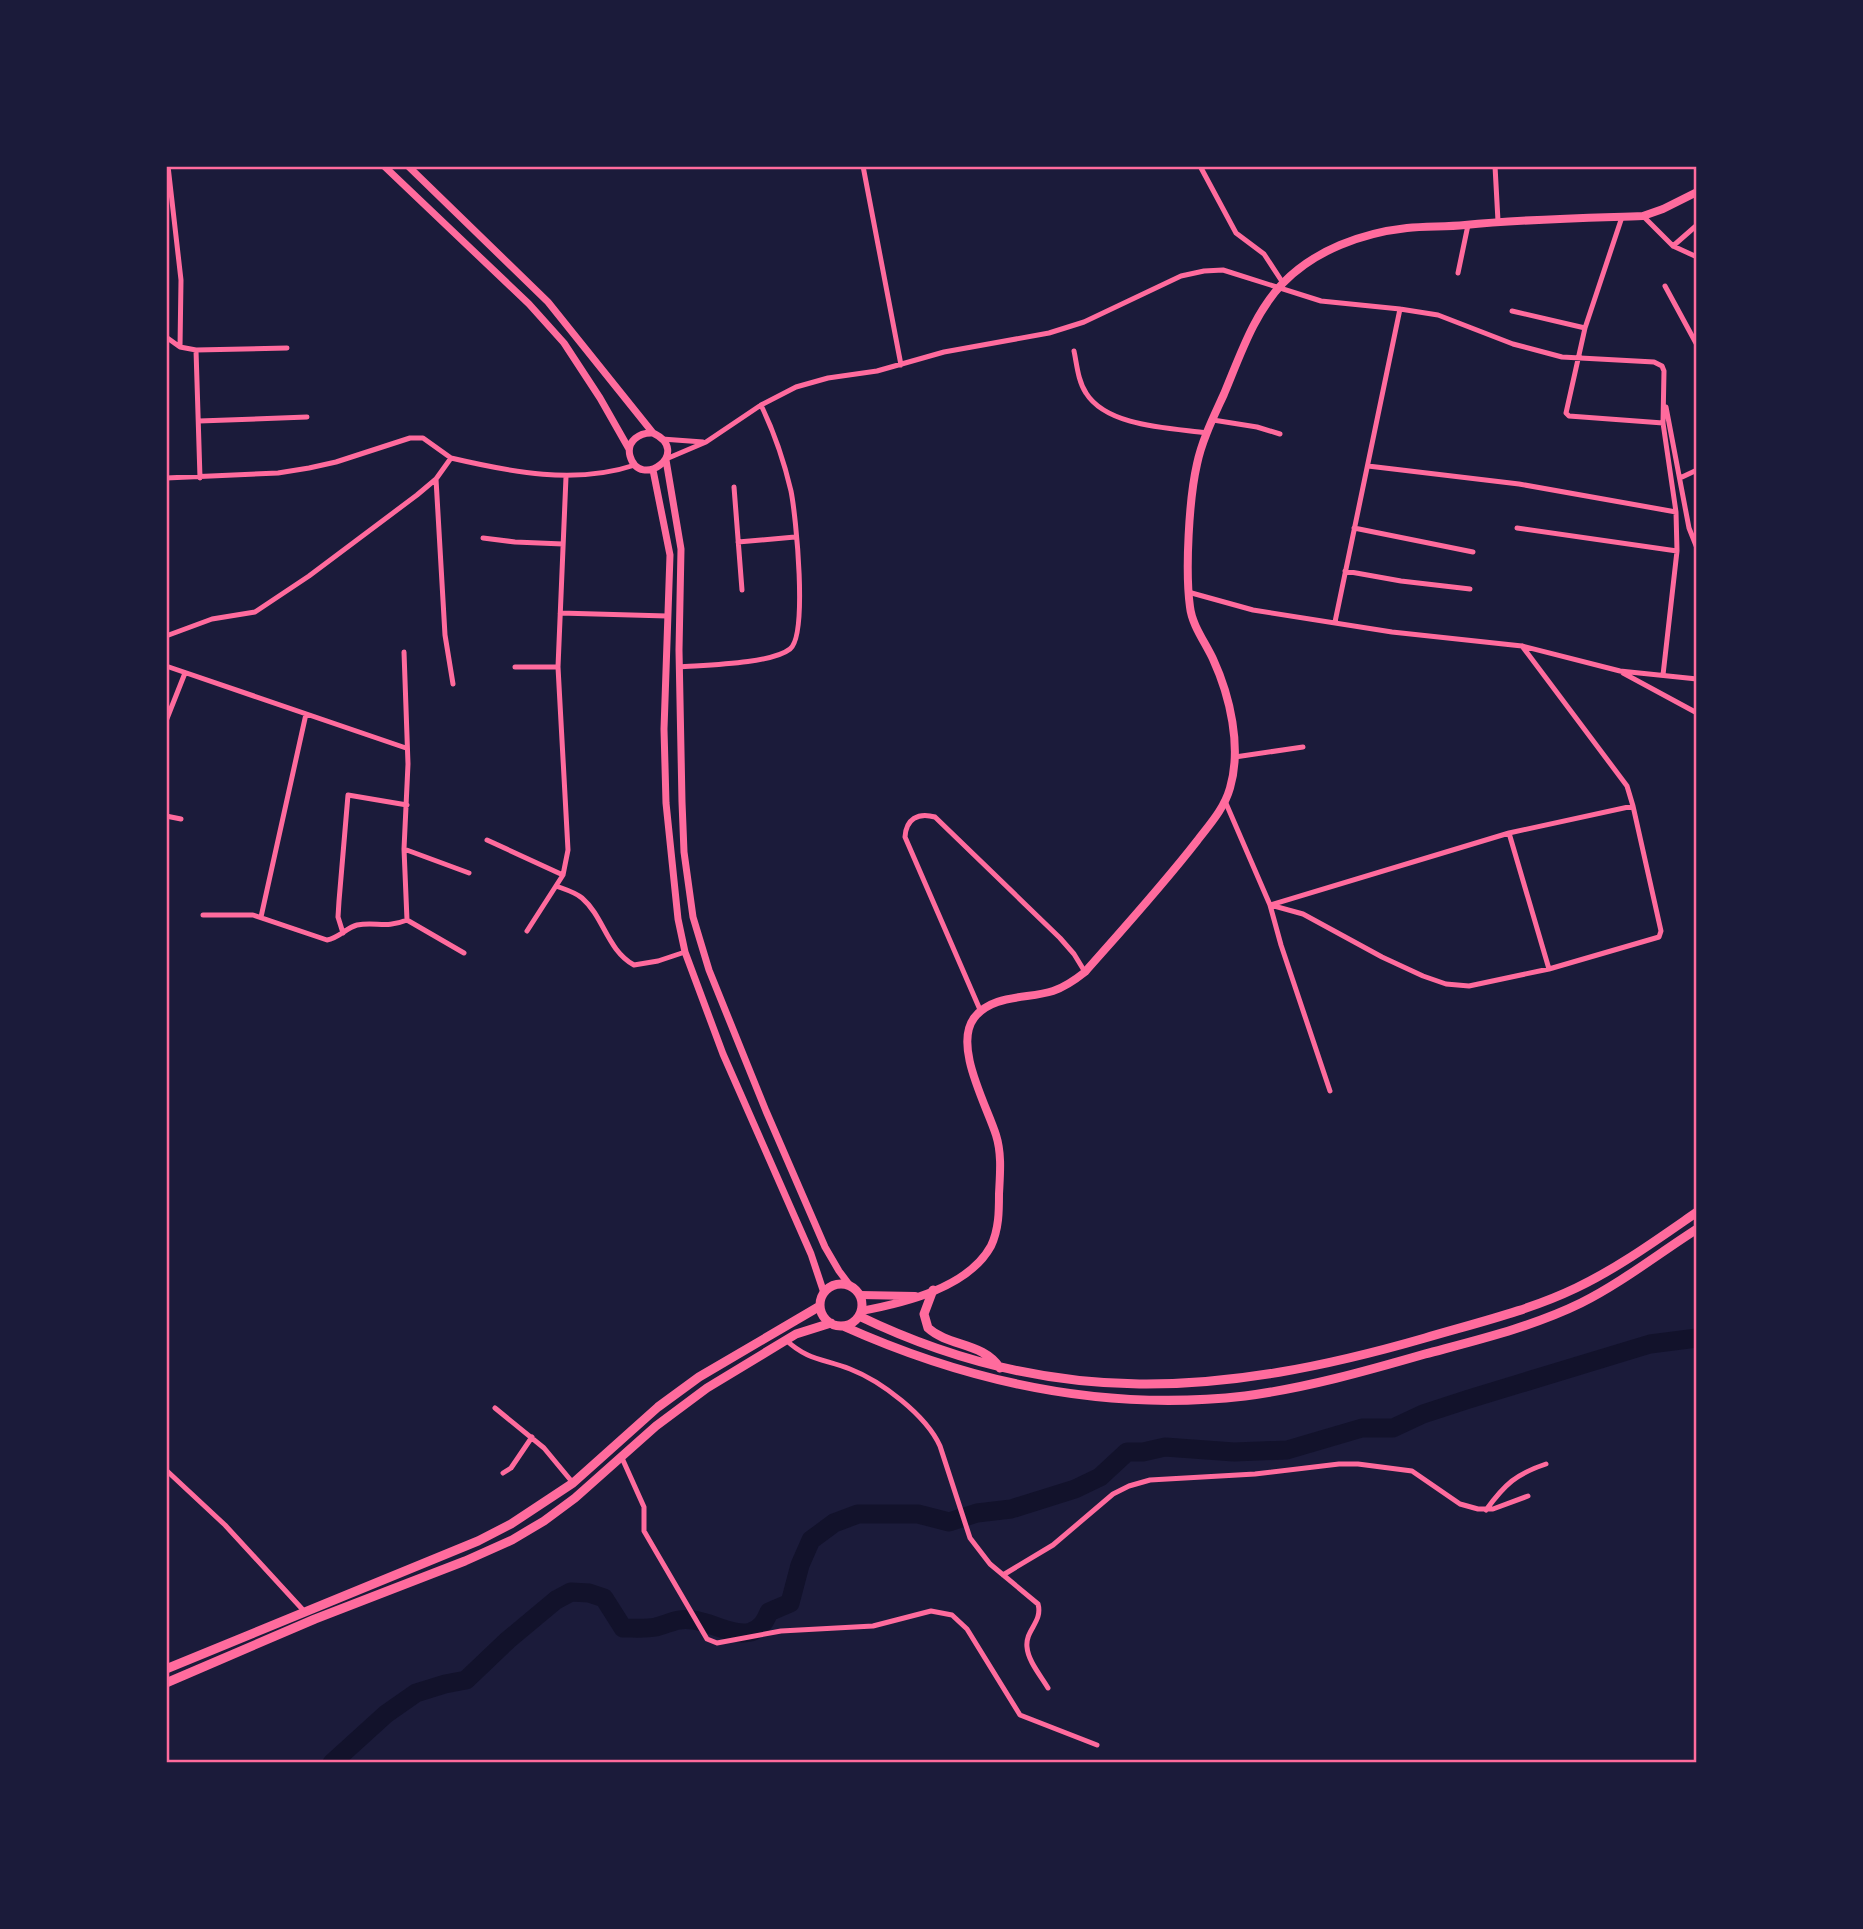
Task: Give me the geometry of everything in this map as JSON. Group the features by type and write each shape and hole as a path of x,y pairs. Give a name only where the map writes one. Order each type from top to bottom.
{"highway":[{"path":"860,1314 933,1348 1000,1368 1089,1382 1166,1385 1212,1382 1305,1369 1398,1346 1550,1300 1602,1275 1697,1212"},
{"path":"166,1683 314,1619 512,1540 555,1513 656,1426 707,1388 806,1330 831,1323 843,1326 943,1365 1045,1391 1123,1400 1164,1401 1245,1396 1336,1378 1541,1320 1603,1291 1697,1230"},
{"path":"166,1669 478,1541 512,1524 573,1483 680,1391 739,1353 800,1321 820,1306 824,1293 836,1285 851,1287 859,1295 860,1314 855,1321 843,1326"},
{"path":"933,1290 925,1314 928,1328 938,1335 985,1353 1000,1368"},
{"path":"820,1306 831,1323"}],"main road":[{"path":"384,166 529,304 564,343 600,398 629,449 635,466 653,470 666,459"},
{"path":"408,166 548,302 653,433 662,439 667,450 666,459 681,549 679,667 684,852 693,917 704,955 766,1111 825,1247 851,1287"},
{"path":"860,1314 922,1296 954,1280 977,1264 991,1245 998,1219 999,1152 997,1137 971,1064 967,1037 973,1019 988,1006 1053,991 1085,972 1174,870 1222,809 1231,787 1235,757 1233,729 1214,661 1191,615 1188,592 1192,503 1197,463 1242,349 1265,308 1282,285 1320,254 1345,243 1407,228 1498,221 1643,216 1664,209 1697,192"},
{"path":"629,449 639,435 653,433"},
{"path":"653,470 670,555 664,729 666,803 673,888 685,952 723,1055 811,1254 824,1293"},
{"path":"688,960 704,955"},
{"path":"859,1295 922,1296"}],"street":[{"path":"168,166 181,280 180,347"},
{"path":"176,166 186,166"},
{"path":"863,166 901,365"},
{"path":"1200,166 1236,233 1264,254 1282,285"},
{"path":"1494,166 1498,221"},
{"path":"1643,216 1673,246 1697,257"},
{"path":"1622,217 1585,328 1567,415 1663,423"},
{"path":"1458,273 1468,225"},
{"path":"1673,246 1697,225"},
{"path":"666,459 706,442 761,405 796,387 828,378 877,371 944,352 1060,329 1121,305 1181,276 1204,271 1223,270 1282,285 1321,301 1400,309 1438,316 1513,344 1562,357 1654,362 1662,366 1664,372 1663,423 1676,512 1677,551 1662,675"},
{"path":"1665,286 1697,345"},
{"path":"1335,622 1400,309"},
{"path":"1512,311 1585,328"},
{"path":"166,337 180,347 196,350 288,348"},
{"path":"196,350 200,478"},
{"path":"1074,351 1084,390 1091,400 1105,411 1124,420 1208,433"},
{"path":"1664,397 1689,528 1697,548"},
{"path":"679,667 772,658 791,649 799,627 800,587 791,492 773,430 761,405"},
{"path":"200,421 307,417"},
{"path":"1213,420 1280,433"},
{"path":"166,478 278,473 309,468 410,438 423,438 451,458 485,466 566,477 611,474 635,466"},
{"path":"662,439 706,442"},
{"path":"166,636 212,619 255,612 309,576 436,479 451,458"},
{"path":"1368,466 1519,484 1676,512"},
{"path":"1680,478 1697,470"},
{"path":"527,931 562,875 568,850 558,667 566,477"},
{"path":"436,479 445,635 453,684"},
{"path":"734,487 741,590"},
{"path":"1354,528 1474,552"},
{"path":"1517,528 1677,551"},
{"path":"738,542 795,537"},
{"path":"483,538 562,544"},
{"path":"1345,571 1470,589"},
{"path":"1188,592 1253,610 1392,632 1522,646 1620,671 1697,679"},
{"path":"560,613 667,616"},
{"path":"1270,905 1303,914 1382,957 1446,984 1469,986 1549,969 1660,935 1627,786 1522,646"},
{"path":"404,652 407,805 404,849 407,920"},
{"path":"166,666 406,748"},
{"path":"516,667 558,667"},
{"path":"1620,671 1697,713"},
{"path":"166,721 185,673"},
{"path":"261,917 306,714"},
{"path":"1235,757 1303,747"},
{"path":"342,933 338,918 348,795 407,805"},
{"path":"1225,801 1270,905 1330,1091"},
{"path":"1270,905 1509,833 1633,806"},
{"path":"981,1012 905,837 906,827 914,817 924,814 935,817 1060,938 1085,972"},
{"path":"166,816 181,819"},
{"path":"1509,833 1549,969"},
{"path":"487,840 562,875"},
{"path":"404,849 469,873"},
{"path":"556,886 579,896 589,905 618,954 634,965 685,952"},
{"path":"203,915 253,915 327,940 355,926 394,925 407,920"},
{"path":"407,920 464,954"},
{"path":"786,1340 804,1355 843,1366 863,1375 901,1401 937,1439 970,1538 980,1554 1039,1607 1039,1618 1029,1635 1027,1647 1048,1688"},
{"path":"495,1408 544,1448 573,1483"},
{"path":"503,1473 511,1468 532,1437"},
{"path":"622,1458 644,1507 644,1531 707,1639 717,1643 781,1631 855,1629 924,1612 945,1612 963,1624 1020,1715 1097,1745"},
{"path":"1003,1575 1053,1545 1120,1490 1166,1477 1255,1475 1339,1464 1394,1467 1422,1476 1460,1504 1486,1510 1528,1496"},
{"path":"1486,1510 1510,1481 1546,1464"},
{"path":"166,1470 225,1525 304,1611"}],"waterway":[{"path":"332,1763 386,1714 416,1693 466,1680 508,1640 556,1600 571,1592 589,1593 604,1598 623,1628 652,1628 687,1620 700,1621 737,1633 751,1632 760,1626 769,1612 790,1603 800,1565 811,1540 834,1523 858,1514 918,1514 949,1522 977,1513 1011,1509 1075,1489 1100,1477 1127,1452 1165,1447 1234,1452 1287,1450 1362,1428 1393,1428 1423,1414 1650,1344 1697,1338"}]}
